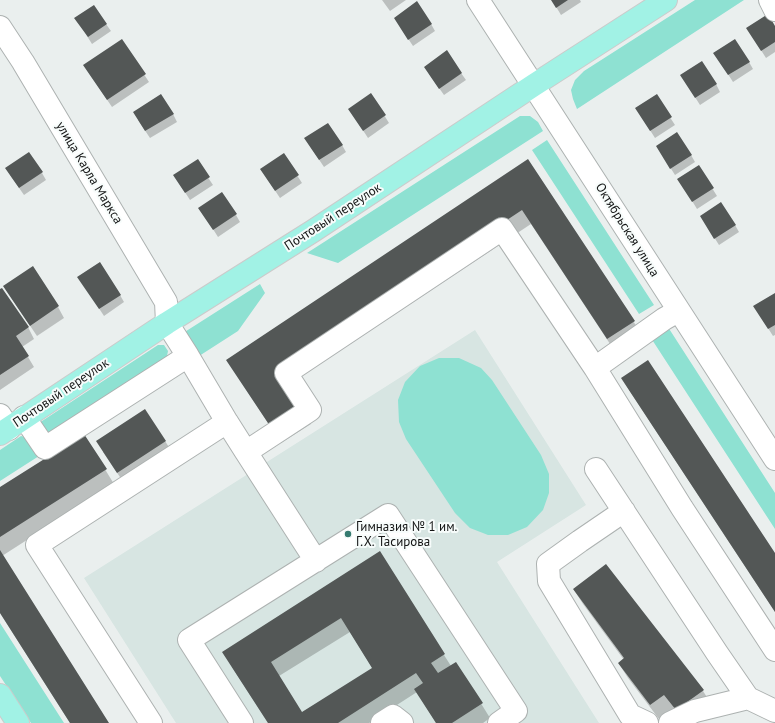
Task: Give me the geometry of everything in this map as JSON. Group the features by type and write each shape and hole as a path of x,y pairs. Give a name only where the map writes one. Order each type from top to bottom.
{"main road":[{"name":"Почтовый переулок","path":"8,424 313,231 666,0"},
{"path":"0,695 18,723"}],"street":[{"name":"Октябрьская улица","path":"478,0 775,459"},
{"path":"770,0 775,10"},
{"name":"улица Карла Маркса","path":"0,27 23,62 166,302 167,323"},
{"path":"246,452 310,410 286,373 502,229 595,368 682,508 775,650"},
{"path":"595,368 664,319 678,311"},
{"path":"167,323 227,422 316,561"},
{"path":"8,424 45,448 188,356"},
{"path":"151,723 38,545 227,422"},
{"path":"596,469 748,698 775,711"},
{"path":"624,511 548,564 549,581 630,715 647,723"},
{"path":"242,723 189,640 388,515 516,711 499,723"},
{"path":"670,723 695,711 748,698"},
{"path":"382,723 392,716 402,723"}],"shaded area":[{"name":"Гимназия № 1 им. Г.Х. Тасирова","path":"475,330 586,505 497,562 599,723 176,723 84,578"}],"green space":[{"path":"695,0 744,0 577,109 571,90 575,80 584,71"},
{"path":"520,116 530,116 538,122 543,131 338,263 307,253"},
{"path":"547,140 654,305 639,314 532,150"},
{"path":"260,284 265,293 238,331 196,358 180,335"},
{"path":"666,324 775,493 775,529 649,335"},
{"path":"158,345 164,345 168,351 166,361 53,434 41,430 39,423"},
{"path":"439,358 459,358 481,368 492,380 541,455 549,474 549,493 543,510 527,527 508,535 488,535 470,528 455,513 406,439 399,422 398,400 405,382 420,366"},
{"path":"21,436 28,438 39,456 0,481 0,450"},
{"path":"0,623 64,723 31,723 0,676"}],"building":[{"path":"551,0 568,0 556,8"},
{"path":"417,1 432,24 408,40 394,18"},
{"path":"94,5 107,24 88,37 74,18"},
{"path":"768,14 775,26 775,42 761,51 746,28"},
{"path":"122,39 146,74 107,100 83,65"},
{"path":"735,39 750,62 728,75 713,53"},
{"path":"447,50 462,73 439,89 424,67"},
{"path":"702,61 717,84 695,98 680,75"},
{"path":"371,93 386,115 363,131 348,109"},
{"path":"161,94 174,114 145,131 133,112"},
{"path":"657,94 672,117 650,131 635,108"},
{"path":"328,123 343,145 319,160 304,138"},
{"path":"677,132 692,155 670,169 656,146"},
{"path":"29,152 43,172 19,188 5,168"},
{"path":"284,153 299,175 275,191 260,169"},
{"path":"198,159 210,177 185,193 173,175"},
{"path":"528,159 635,321 607,339 522,210 278,372 303,409 272,429 226,360"},
{"path":"699,165 714,188 692,202 677,179"},
{"path":"222,192 237,214 213,230 198,208"},
{"path":"721,202 736,225 714,239 700,216"},
{"path":"100,262 121,295 99,309 77,277"},
{"path":"33,266 59,306 30,326 3,286"},
{"path":"2,288 29,327 16,336 29,356 0,375 0,289"},
{"path":"775,293 775,325 768,329 753,306"},
{"path":"648,360 775,553 775,612 621,378"},
{"path":"145,409 166,441 117,473 96,441"},
{"path":"84,434 107,469 0,537 0,487"},
{"path":"0,550 109,723 70,723 0,613"},
{"path":"380,551 445,654 431,663 438,673 456,662 483,703 452,723 436,723 414,689 423,683 416,673 338,723 268,723 222,652","holes":["341,618 372,668 302,712 271,662"]},
{"path":"606,564 704,690 676,710 664,695 650,705 618,663 624,658 573,589"}],"place":[{"name":"Гимназия № 1 им. Г.Х. Тасирова","path":"348,534"}]}
